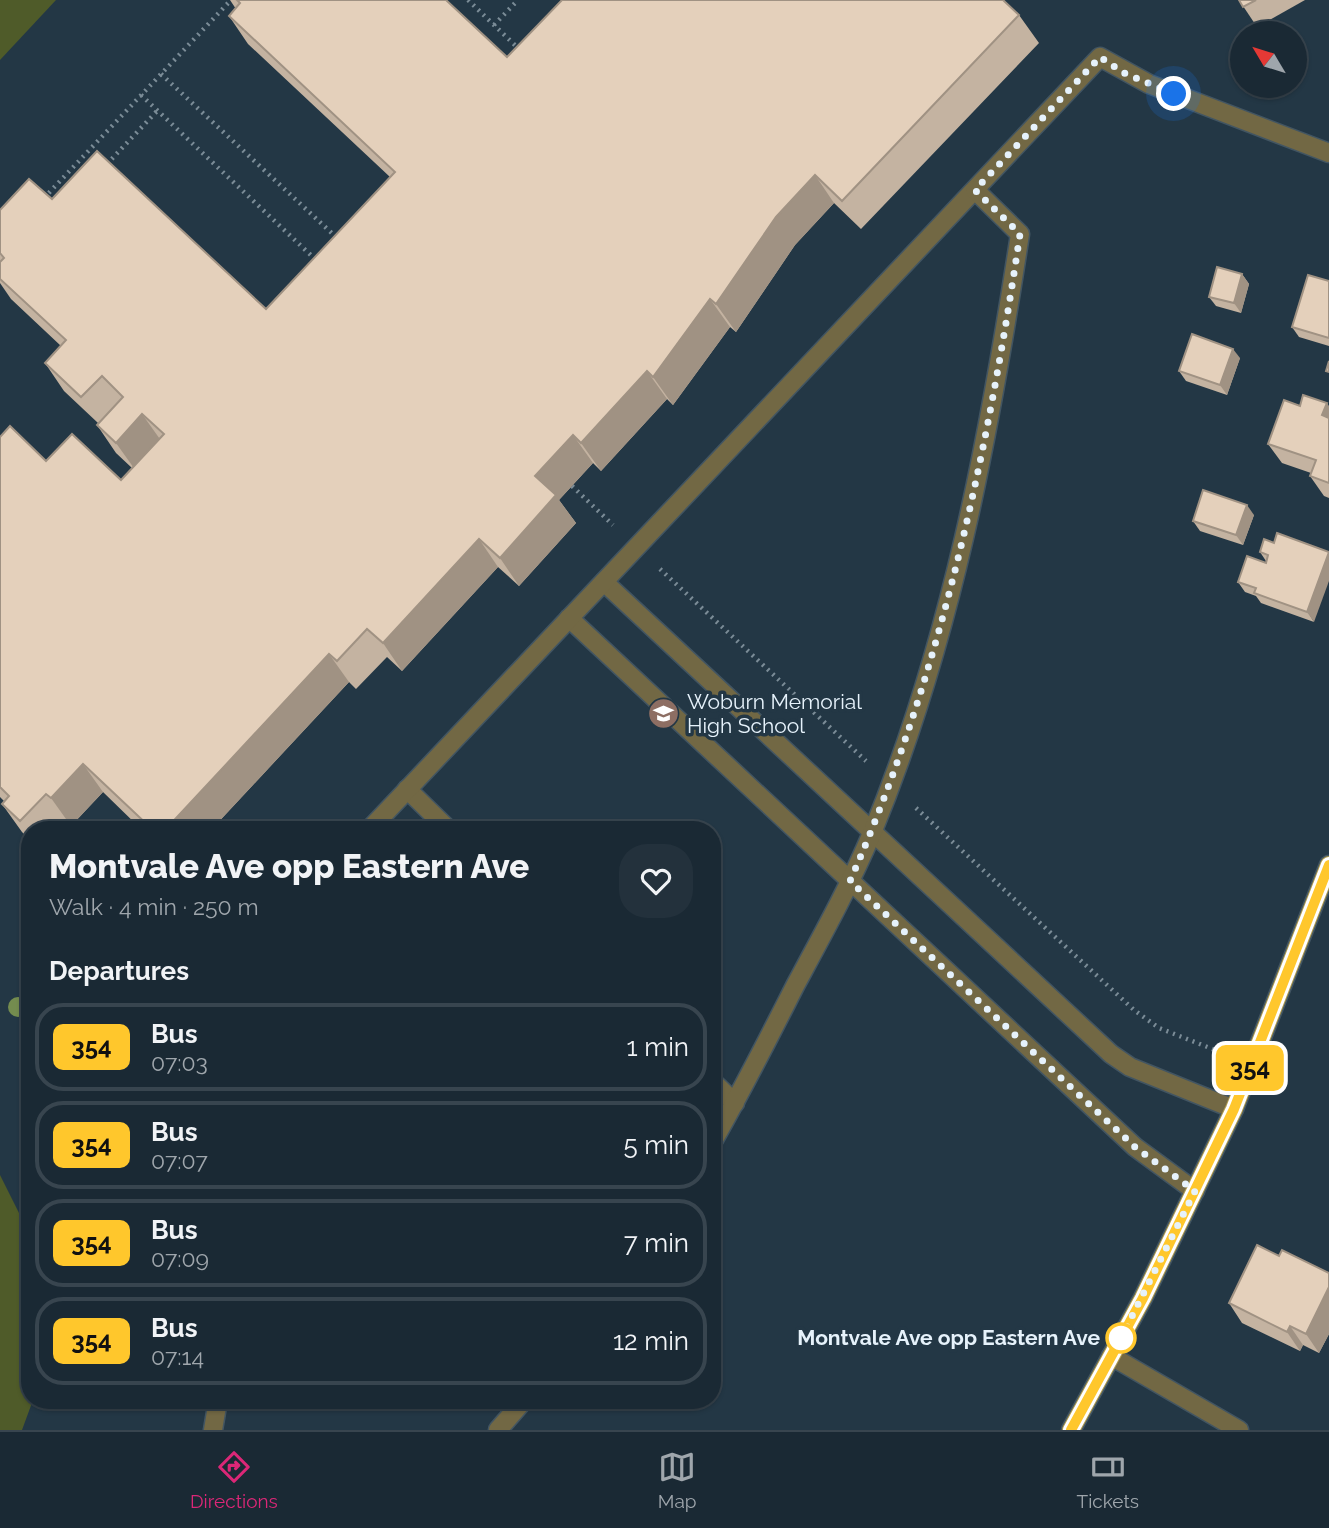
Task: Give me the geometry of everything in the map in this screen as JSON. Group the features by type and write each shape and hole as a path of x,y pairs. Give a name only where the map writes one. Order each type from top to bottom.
{"main road":[{"path":"1071,1430 1143,1298 1234,1109 1329,866"}],"street":[{"path":"377,821 1100,57 1149,84 1329,153"},
{"path":"721,1126 850,881 873,831 912,723 946,613 973,502 998,376 1020,234 975,190"},
{"path":"604,582 1120,1062 1234,1109"},
{"path":"569,618 1135,1147 1195,1191"},
{"path":"407,789 440,821"},
{"path":"721,1090 734,1102"},
{"path":"1111,1356 1239,1430"},
{"path":"213,1430 216,1409"},
{"path":"498,1430 516,1409"}],"path":[{"path":"37,205 231,0"},
{"path":"468,0 528,57"},
{"path":"494,25 518,0"},
{"path":"161,74 339,241"},
{"path":"141,95 318,262"},
{"path":"104,168 157,111"}],"green space":[{"path":"0,0 56,0 0,60"},
{"path":"0,1175 21,1217 21,1409 30,1409 22,1430 0,1430"}],"building":[{"path":"237,0 446,0 507,57 562,0 1003,0 1019,15 842,201 815,175 776,217 716,304 710,299 653,377 647,371 581,443 573,435 535,476 556,495 500,558 479,539 383,643 367,629 337,661 329,654 173,821 143,821 83,764 51,798 46,794 20,821 2,804 9,796 0,787 0,437 10,426 46,461 72,434 121,480 164,434 142,414 116,443 97,425 123,397 102,376 81,397 45,363 66,340 0,279 0,262 4,258 0,253 0,210 29,179 52,199 97,151 266,309 395,172 229,16 240,3"},
{"path":"1239,0 1256,0 1243,7"},
{"path":"1217,267 1242,274 1234,303 1209,297"},
{"path":"1308,275 1329,281 1329,338 1292,327"},
{"path":"1192,334 1233,349 1220,385 1179,371"},
{"path":"1303,395 1327,403 1322,415 1329,418 1329,483 1310,476 1316,460 1268,444 1284,400 1300,406"},
{"path":"1203,490 1247,505 1236,535 1193,521"},
{"path":"1277,533 1329,552 1307,612 1254,593 1256,588 1238,582 1247,556 1266,563 1268,555 1260,552 1264,539 1274,543"},
{"path":"1257,1245 1279,1256 1282,1250 1329,1273 1329,1287 1306,1334 1290,1326 1287,1332 1229,1303"}],"bus line":[{"name":"354","path":"1071,1430 1143,1298 1234,1109 1329,865"}],"place":[{"name":"Woburn Memorial High School","path":"664,714"},
{"name":"Montvale Ave opp Eastern Ave","path":"1121,1338"}],"route":[{"path":"1121,1338 1195,1191 1135,1147 850,881 873,831 912,723 946,613 973,502 996,389 1020,234 975,190 1100,57 1124,73 1174,94"}]}
